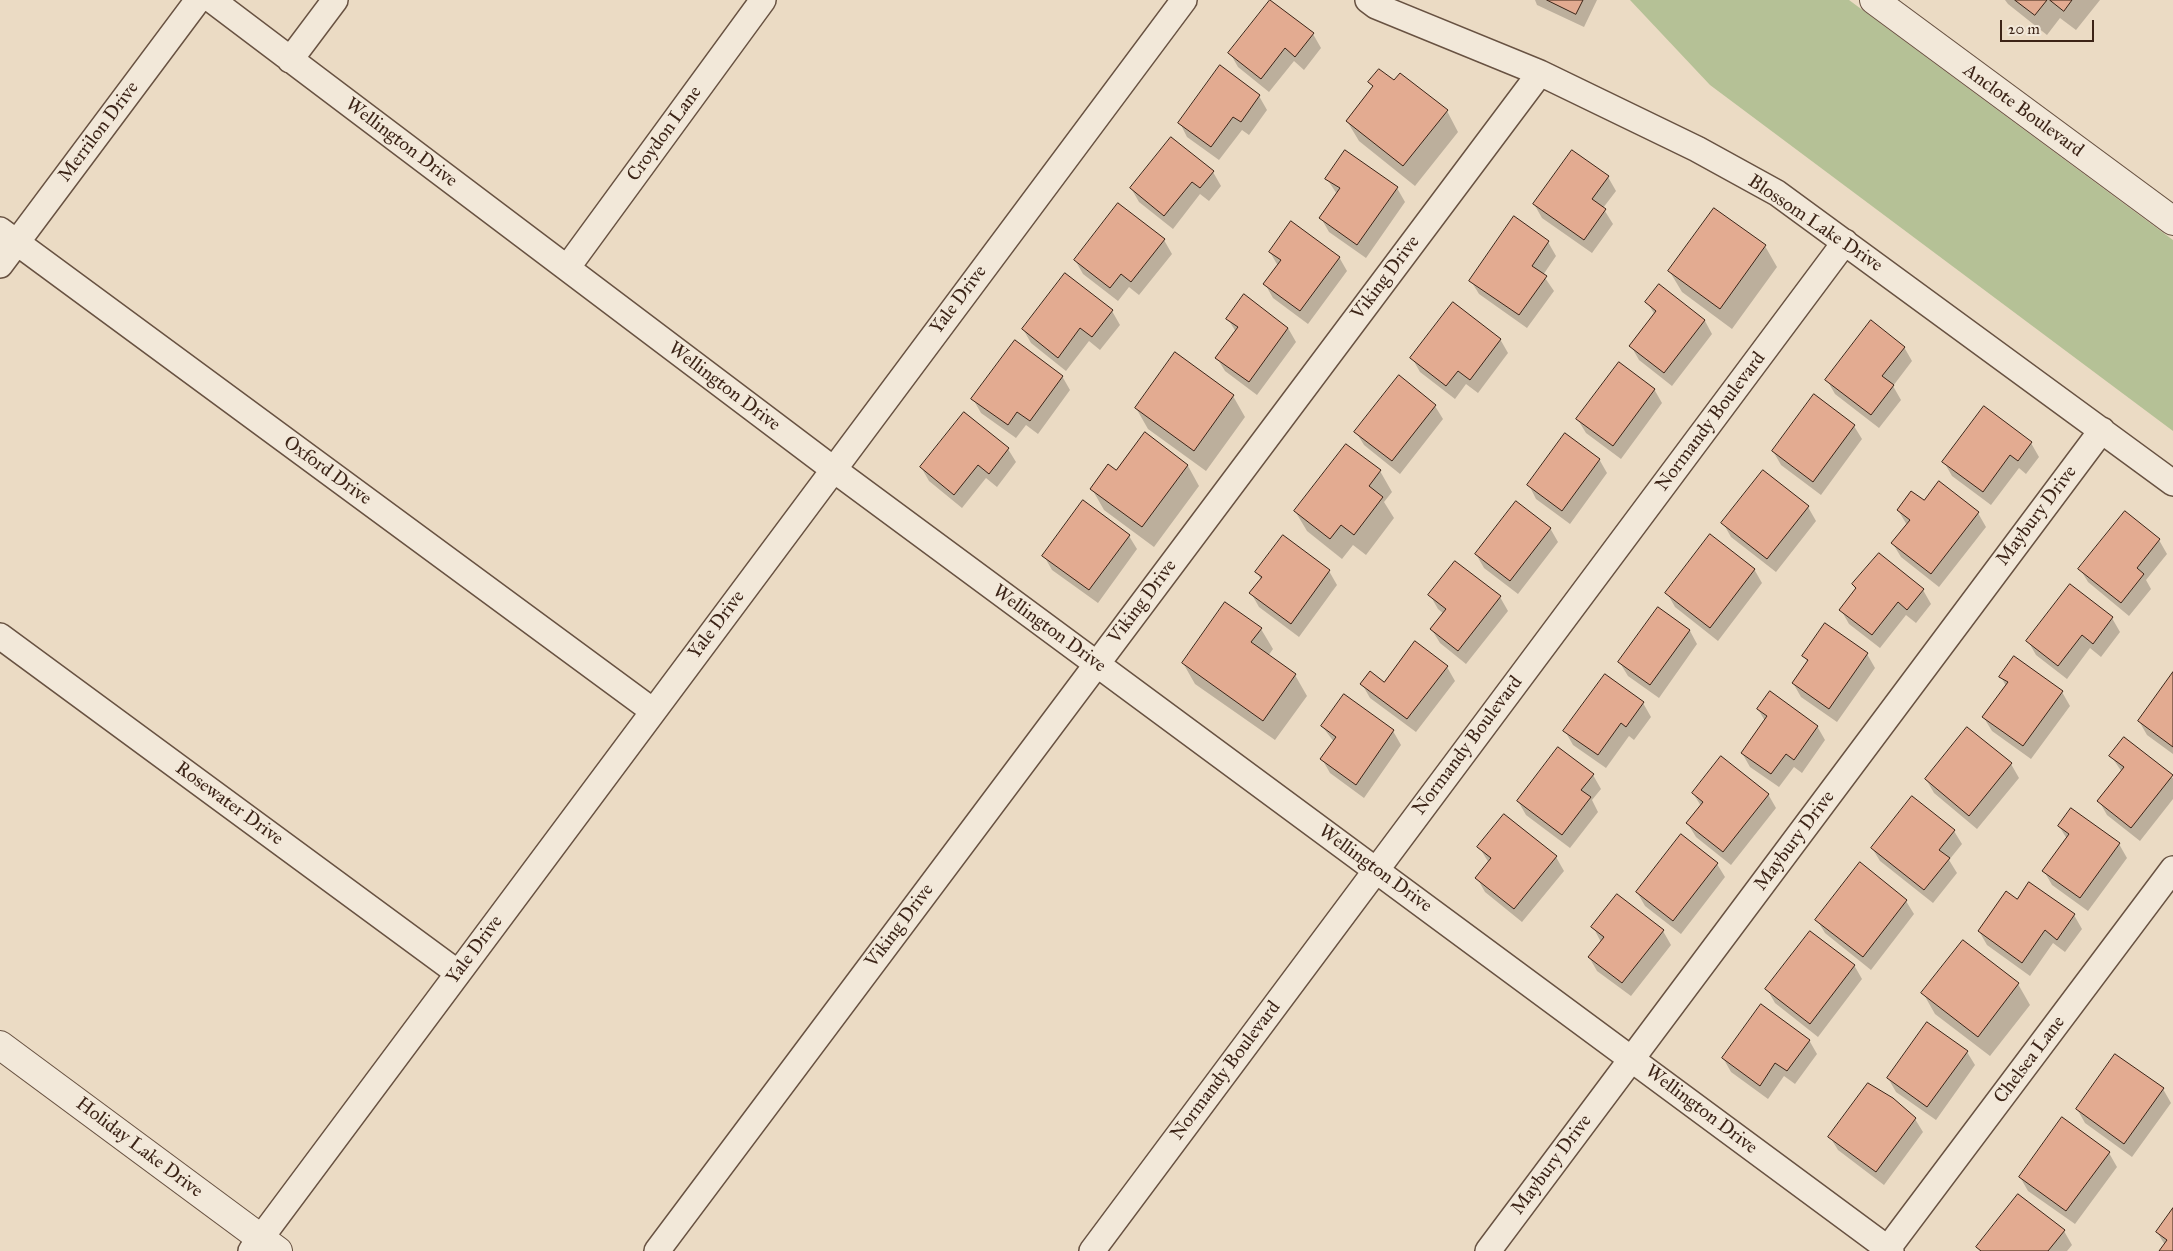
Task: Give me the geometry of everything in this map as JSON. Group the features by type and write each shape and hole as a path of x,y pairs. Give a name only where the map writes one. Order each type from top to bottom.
{"street":[{"name":"Merrilon Drive","path":"0,264 8,237 198,0"},
{"name":"Wellington Drive","path":"212,0 833,469 1632,1058 1889,1250"},
{"path":"290,60 335,0"},
{"name":"Croydon Lane","path":"567,268 763,0"},
{"name":"Yale Drive","path":"263,1247 458,972 1184,0"},
{"name":"Blossom Lake Drive","path":"1368,0 1376,6 1540,73 1698,149 1777,193 2173,483"},
{"name":"Anclote Boulevard","path":"1874,0 2173,221"},
{"name":"Viking Drive","path":"657,1251 1540,73"},
{"name":"Oxford Drive","path":"8,237 653,710"},
{"name":"Normandy Boulevard","path":"1092,1251 1845,242"},
{"name":"Maybury Drive","path":"1488,1251 2102,430"},
{"name":"Rosewater Drive","path":"0,636 458,972"},
{"name":"Chelsea Lane","path":"1889,1250 2173,869"},
{"name":"Holiday Lake Drive","path":"0,1045 263,1247"}],"green space":[{"path":"1630,0 1849,0 2173,240 2173,431 1710,85"}],"building":[{"path":"1270,0 1314,33 1295,57 1285,48 1261,79 1228,53"},
{"path":"1547,0 1583,0 1576,14"},
{"path":"2015,0 2047,0 2035,15"},
{"path":"2050,0 2072,0 2064,11"},
{"path":"1220,65 1260,95 1241,122 1233,117 1211,147 1178,123"},
{"path":"1379,69 1394,80 1400,73 1448,110 1403,166 1346,121 1373,86 1368,82"},
{"path":"1171,137 1214,171 1200,188 1192,182 1164,216 1130,188"},
{"path":"1345,150 1398,187 1357,245 1319,218 1340,188 1325,179"},
{"path":"1572,150 1609,176 1592,199 1606,209 1584,240 1533,204"},
{"path":"1118,203 1165,239 1131,282 1121,274 1110,288 1074,260"},
{"path":"1714,208 1766,245 1720,309 1668,271"},
{"path":"1514,216 1549,241 1532,266 1547,276 1519,315 1469,281"},
{"path":"1291,221 1340,257 1300,311 1263,284 1281,260 1269,252"},
{"path":"1065,273 1113,310 1092,337 1080,328 1058,358 1022,329"},
{"path":"1659,284 1705,320 1664,373 1629,346 1656,311 1645,302"},
{"path":"1244,294 1288,328 1249,382 1215,358 1238,327 1226,319"},
{"path":"1453,302 1501,339 1470,380 1458,371 1446,386 1410,358"},
{"path":"1871,320 1905,347 1882,376 1894,385 1871,415 1825,380"},
{"path":"1015,340 1063,376 1030,421 1017,412 1008,425 971,399"},
{"path":"1175,352 1234,395 1194,451 1135,408"},
{"path":"1619,362 1655,389 1613,446 1576,419"},
{"path":"1399,375 1436,405 1392,461 1354,432"},
{"path":"1814,394 1855,425 1813,482 1772,451"},
{"path":"1984,406 2032,442 2018,461 2010,455 1983,492 1942,462"},
{"path":"964,412 1009,448 989,474 978,465 954,495 920,467"},
{"path":"1145,432 1188,465 1142,527 1090,489 1108,464 1116,470"},
{"path":"1565,433 1600,459 1562,511 1527,485"},
{"path":"1346,444 1381,470 1369,486 1383,497 1354,535 1341,525 1330,539 1294,511"},
{"path":"1763,470 1809,506 1767,559 1721,523"},
{"path":"1939,481 1979,512 1931,574 1891,543 1910,520 1897,510 1911,491 1924,500"},
{"path":"1083,500 1130,535 1089,590 1042,556"},
{"path":"1516,501 1551,528 1510,581 1475,554"},
{"path":"2125,511 2160,539 2137,568 2144,574 2121,603 2078,569"},
{"path":"1710,534 1755,569 1710,628 1665,593"},
{"path":"1283,535 1330,570 1291,624 1249,593 1262,577 1255,572"},
{"path":"1879,553 1924,589 1907,610 1898,602 1872,635 1839,610 1856,588 1852,584"},
{"path":"1455,561 1501,596 1458,651 1430,629 1446,609 1428,595"},
{"path":"2070,584 2113,617 2093,644 2082,635 2058,666 2026,641"},
{"path":"1225,602 1262,628 1251,642 1296,674 1263,721 1182,663"},
{"path":"1658,607 1690,630 1650,685 1618,662"},
{"path":"1825,623 1868,653 1829,709 1792,683 1808,660 1802,656"},
{"path":"1415,641 1448,666 1407,719 1360,684 1370,671 1384,682"},
{"path":"2014,656 2063,691 2023,746 1982,717 2008,682 1999,677"},
{"path":"2173,672 2173,747 2138,721"},
{"path":"1605,674 1644,702 1626,727 1621,723 1598,755 1563,731"},
{"path":"1770,691 1818,726 1794,760 1786,754 1771,774 1741,753 1767,716 1757,709"},
{"path":"1344,694 1394,730 1356,785 1320,759 1336,737 1321,726"},
{"path":"1967,727 2012,763 1969,816 1925,779"},
{"path":"2124,737 2173,775 2131,828 2097,801 2124,767 2109,756"},
{"path":"1558,747 1594,774 1581,790 1591,797 1562,835 1517,801"},
{"path":"1721,756 1769,794 1723,852 1686,823 1703,802 1692,793"},
{"path":"1912,796 1955,830 1939,850 1950,858 1924,890 1871,848"},
{"path":"2071,808 2120,843 2080,898 2042,871 2069,834 2058,826"},
{"path":"1504,814 1557,856 1514,909 1475,878 1491,858 1477,847"},
{"path":"1681,834 1718,863 1673,921 1636,892"},
{"path":"1860,862 1907,900 1863,957 1815,920"},
{"path":"2029,882 2075,914 2057,940 2045,930 2022,963 1978,931 2006,891 2017,899"},
{"path":"1617,894 1664,930 1622,983 1588,957 1604,937 1591,927"},
{"path":"1810,931 1855,965 1810,1024 1765,989"},
{"path":"1963,940 2019,983 1978,1037 1921,993"},
{"path":"1761,1004 1810,1040 1787,1071 1775,1063 1760,1086 1722,1058"},
{"path":"1927,1022 1968,1051 1927,1107 1887,1078"},
{"path":"2115,1054 2164,1088 2124,1144 2076,1109"},
{"path":"1868,1083 1893,1098 1916,1118 1876,1172 1828,1137"},
{"path":"2062,1117 2110,1152 2066,1211 2019,1177"},
{"path":"2018,1194 2065,1230 2048,1251 1981,1251 1976,1247"},
{"path":"2173,1208 2173,1251 2159,1251 2167,1240 2156,1232"}]}
